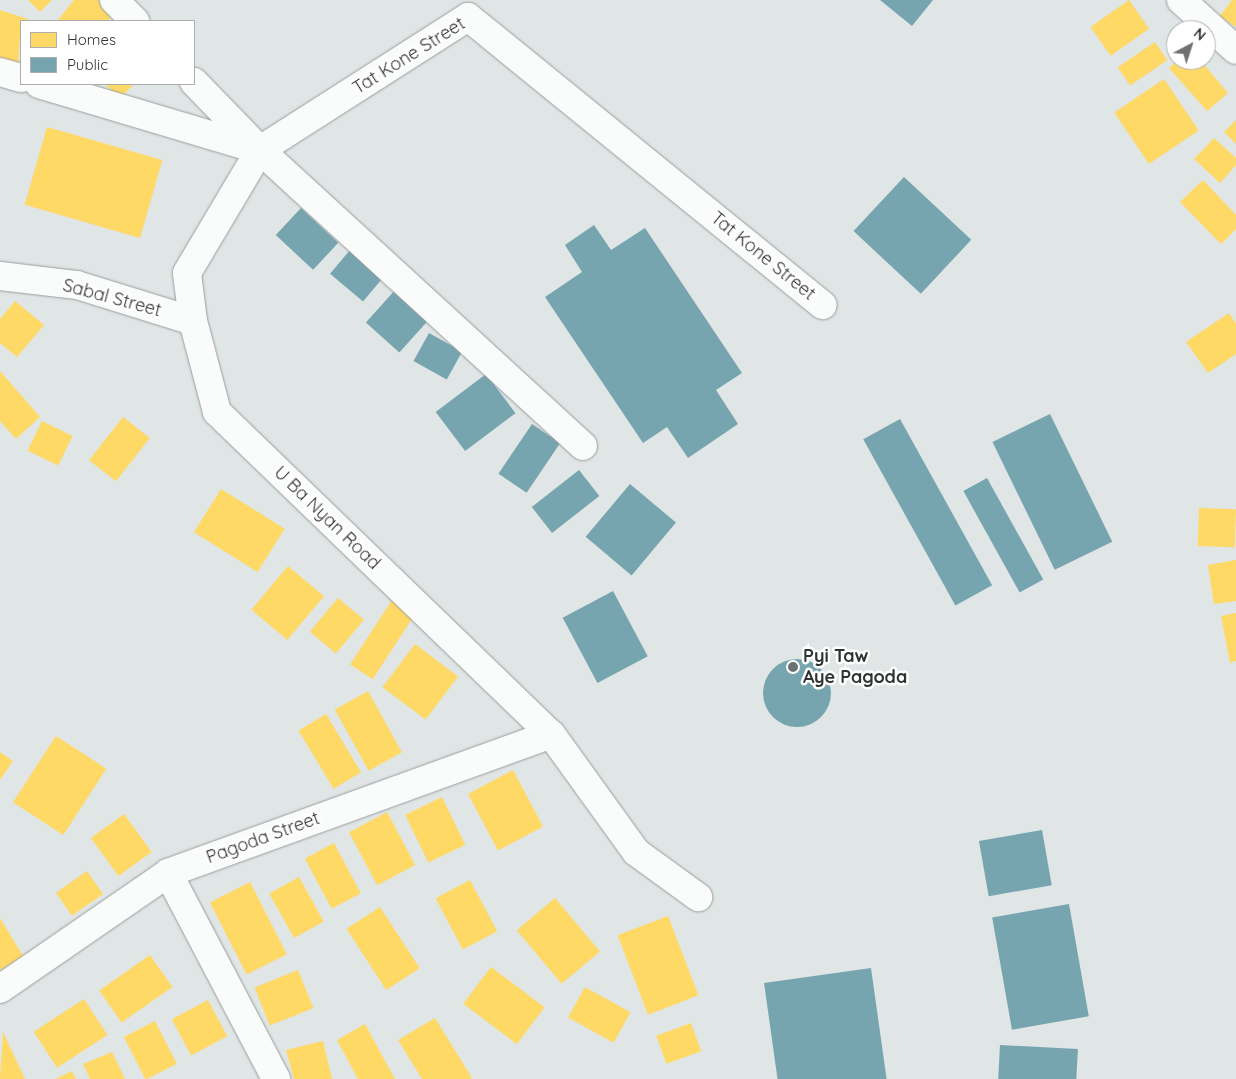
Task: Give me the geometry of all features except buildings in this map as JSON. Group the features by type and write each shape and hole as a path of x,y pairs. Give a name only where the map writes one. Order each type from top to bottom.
{"street":[{"path":"114,0 134,20"},
{"path":"1181,0 1236,50"},
{"name":"Tat Kone Street","path":"260,150 468,17 823,305"},
{"path":"0,72 20,78"},
{"path":"195,83 260,150 583,446"},
{"path":"42,85 260,150"},
{"name":"U Ba Nyan Road","path":"260,150 187,273 193,321 217,412 551,734 636,852 698,897"},
{"name":"Sabal Street","path":"0,276 77,285 193,321"},
{"name":"Pagoda Street","path":"0,989 168,873 551,734"},
{"path":"168,873 273,1078"}],"place":[{"name":"Pyi Taw Aye Pagoda","path":"793,667"}]}
